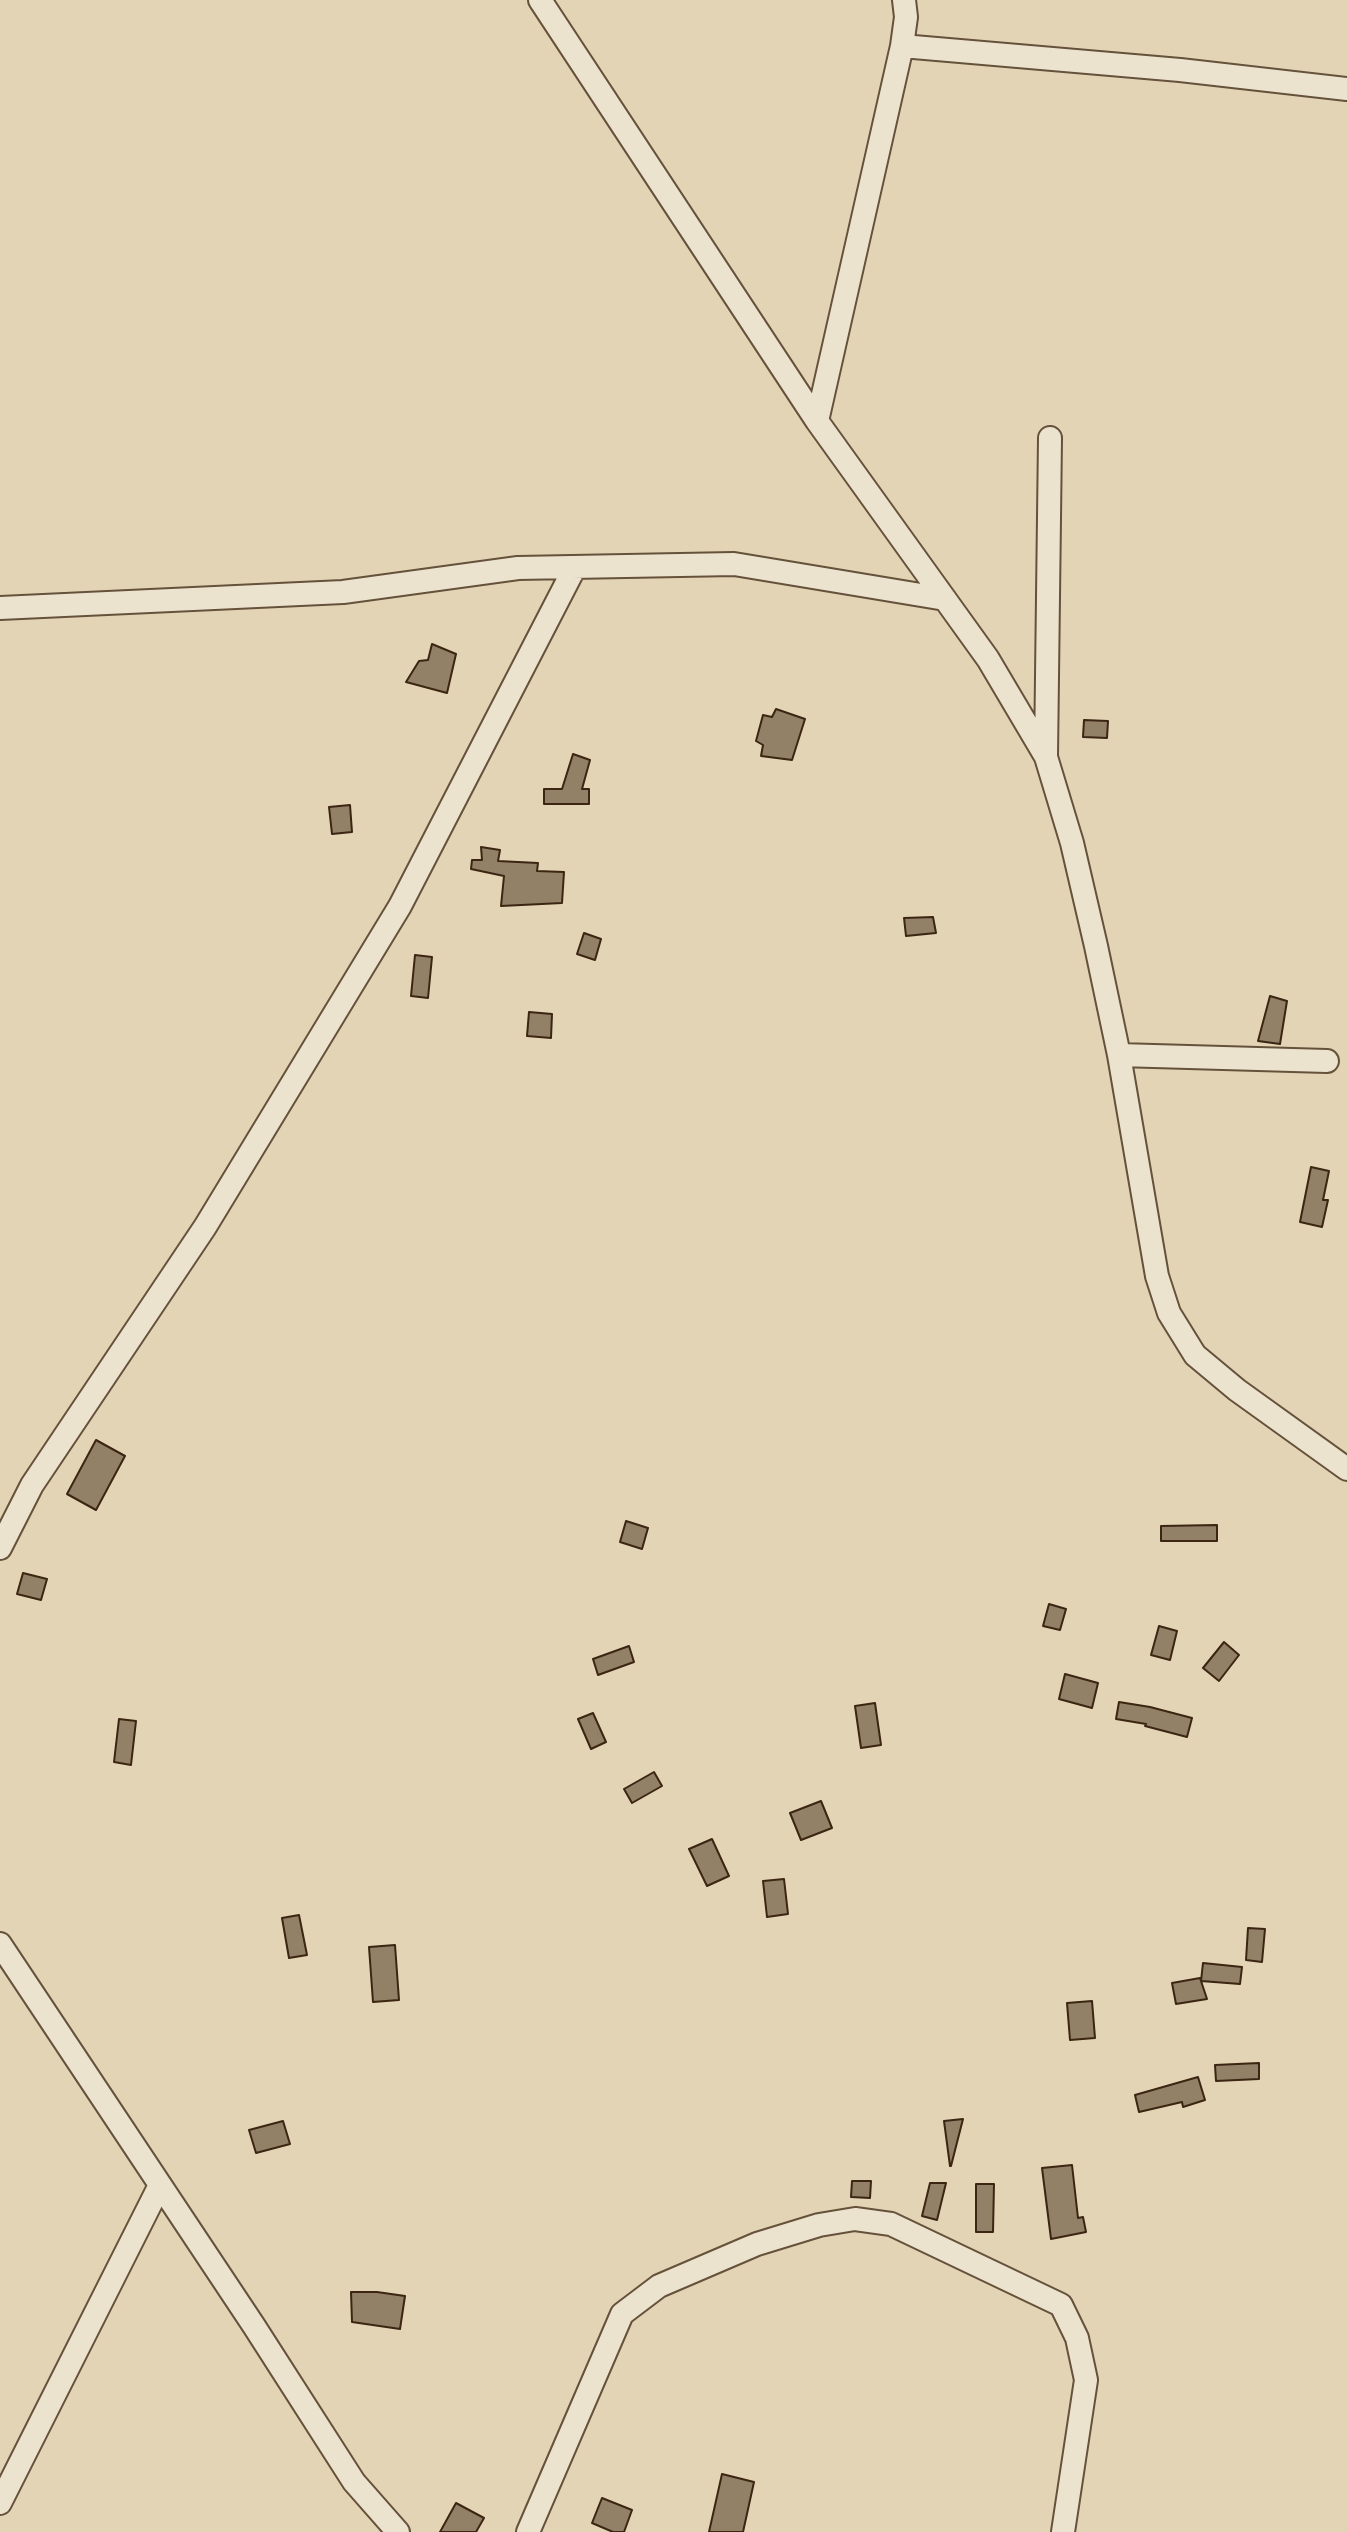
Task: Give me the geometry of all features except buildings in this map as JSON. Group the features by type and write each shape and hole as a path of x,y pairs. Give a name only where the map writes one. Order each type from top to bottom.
{"street":[{"path":"540,0 817,421 988,659 1046,757 1072,843 1119,1055 1157,1276 1169,1313 1195,1355 1237,1390 1347,1469"},
{"path":"817,421 902,46 902,6"},
{"path":"902,46 1180,70 1347,89"},
{"path":"1046,757 1050,438"},
{"path":"0,608 343,592 518,568 734,564 945,599"},
{"path":"0,1548 32,1485 205,1227 400,906 575,567"},
{"path":"1119,1055 1327,1061"},
{"path":"2,1952 254,2326 354,2482 398,2532"},
{"path":"0,2503 160,2185"},
{"path":"528,2532 622,2314 659,2286 757,2244 819,2225 855,2219 891,2224 1061,2305 1077,2338 1086,2380 1063,2532"}]}
